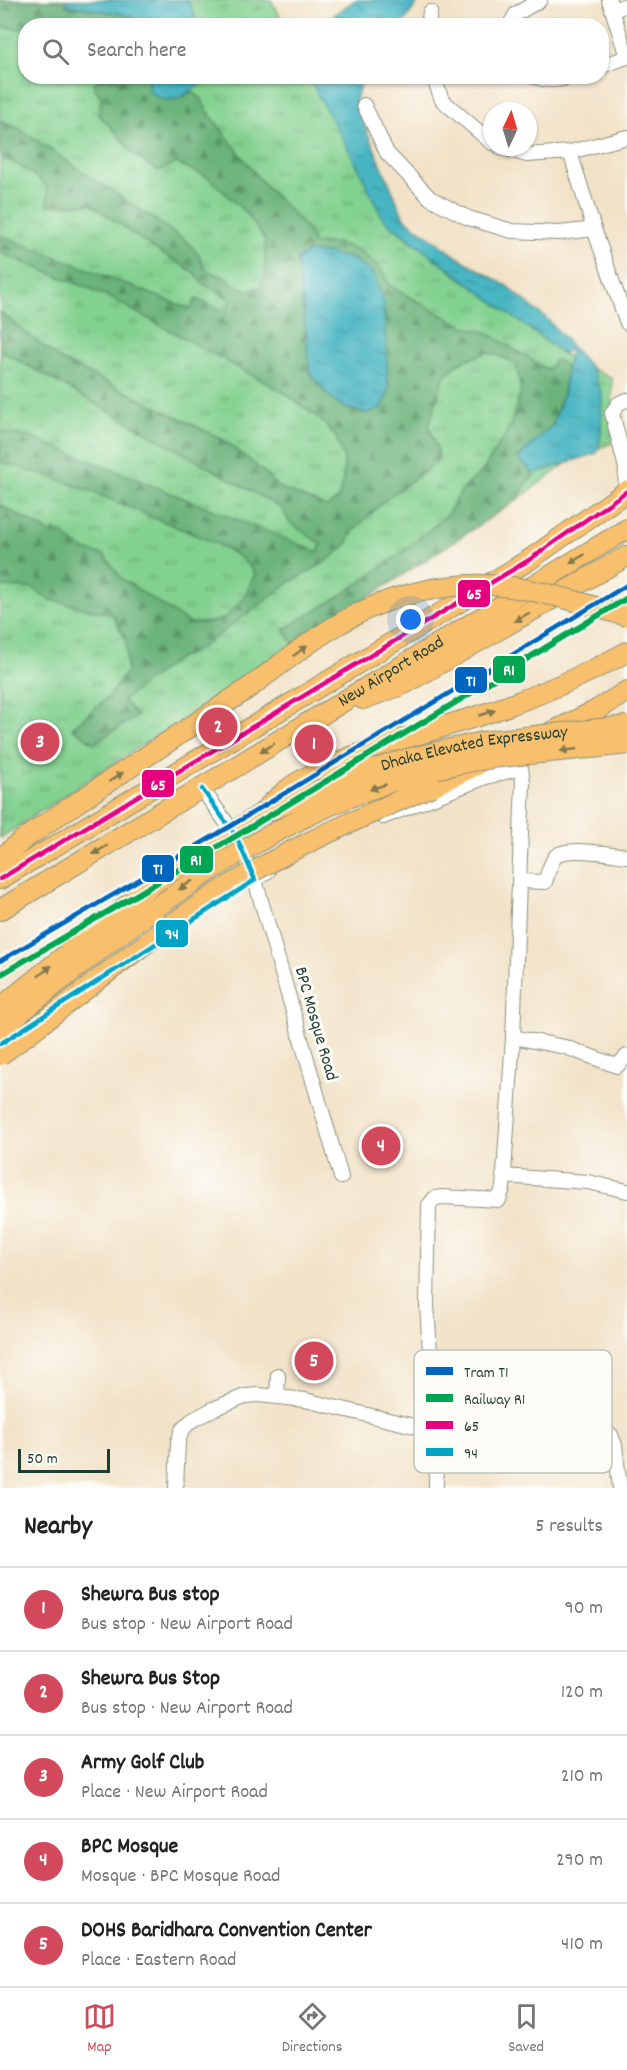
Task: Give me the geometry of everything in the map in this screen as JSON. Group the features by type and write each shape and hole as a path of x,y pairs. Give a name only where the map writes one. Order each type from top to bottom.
{"highway":[{"name":"New Airport Road","path":"0,879 528,560 626,491"},
{"name":"New Airport Road","path":"0,910 627,529"},
{"path":"317,716 404,684 627,556"},
{"path":"0,860 24,839 54,818 253,685 338,624 362,611 416,592 467,586 508,587 542,592 627,616"},
{"path":"261,814 278,797 300,781 356,756 548,692 627,652"},
{"path":"0,1055 117,964 210,898 244,878 350,822 568,725 627,691"},
{"name":"Dhaka Elevated Expressway","path":"0,1008 157,881 261,814 357,775 422,755 488,741 627,726"},
{"name":"Dhaka Elevated Expressway","path":"0,1029 61,979 178,890 273,832 306,816 373,788 472,761 627,744"}],"street":[{"path":"514,18 516,14 540,0"},
{"path":"609,63 627,57 611,5 627,5"},
{"path":"437,84 442,100 483,136"},
{"path":"364,105 387,153 430,198 468,218 512,231 560,233 594,229"},
{"path":"537,154 570,152 627,137"},
{"path":"570,152 627,323"},
{"path":"626,491 626,468 612,413 619,404 627,400"},
{"path":"0,1044 267,871 341,834 486,777 521,768 523,782 520,881 503,1188 499,1200 442,1197 435,1198 429,1205 428,1305 430,1350"},
{"name":"BPC Mosque Road","path":"202,789 236,836 255,880 341,1177"},
{"path":"520,881 545,882 554,858 560,853 570,851 627,856"},
{"path":"513,1037 565,1047 617,1066 627,1056"},
{"path":"503,1176 588,1182 627,1191"},
{"path":"277,1397 278,1375"},
{"path":"176,1488 177,1442 182,1430 191,1421 237,1398 260,1395 305,1400 414,1426"},
{"path":"612,1438 620,1488"},
{"path":"436,1473 436,1488"}],"green space":[{"path":"0,0 271,0 281,18 18,18 18,84 316,84 390,225 463,280 484,291 563,354 612,379 612,443 572,459 514,502 0,838"},
{"path":"0,0 67,0 66,6 134,16 123,18 18,18 18,28 0,27"},
{"path":"93,84 148,84 148,90 185,96 191,91 201,98 207,111 261,181 309,231 314,244 337,243 359,250 381,269 390,286 462,326 486,332 548,370 555,360 567,367 563,393 552,426 518,458 534,474 514,502 294,646 284,629 340,596 400,554 447,515 462,490 484,469 510,427 521,391 516,363 489,352 462,361 444,376 429,426 438,451 437,462 385,500 353,531 346,546 324,563 290,582 198,650 176,660 123,700 137,716 94,743 72,728 110,695 127,671 126,640 113,615 48,599 33,588 0,587 0,505 53,534 54,529 84,550 104,555 122,579 189,623 209,623 225,618 244,598 255,574 244,560 222,546 90,491 0,462 0,432 31,437 318,552 321,544 289,522 283,509 0,350 0,312 61,360 224,440 263,471 278,487 327,507 338,499 343,480 344,459 336,437 320,419 283,392 105,295 0,253 0,235 190,309 196,299 226,312 230,299 202,283 195,273 155,249 91,204 48,205 47,186 28,171 0,155 0,122 15,126 188,242 200,257 204,267 210,272 225,277 232,284 247,290 260,288 265,273 265,240 248,215 208,177 176,163 158,171 134,155 99,115 101,98","holes":["308,252 384,300 388,393 382,408 365,413 345,408 328,395 310,374 297,260"]}],"water":[{"path":"67,0 188,0 196,18 135,18 134,16 66,5"},
{"path":"355,0 423,0 417,3 407,18 330,18"},
{"path":"148,84 200,84 186,95 171,100 156,96 148,90"},
{"path":"312,84 361,84 355,103 404,218 459,258 507,286 548,320 591,368 602,394 601,434 597,453 534,474 518,458 552,426 563,395 570,348 563,354 383,219 354,159"},
{"path":"308,252 350,258 371,271 384,300 388,393 382,408 366,413 345,408 328,395 310,374 297,260"}],"tram line":[{"name":"T1","path":"0,961 229,827 627,585"}],"rail line":[{"name":"R1","path":"0,975 236,836 627,598"}],"transit line":[{"name":"65","path":"0,879 529,560 627,491"},
{"name":"94","path":"0,1044 255,880 236,836 202,789"}],"place":[{"name":"Shewra Bus Stop","path":"218,727"},
{"name":"Army Golf Club","path":"40,742"},
{"name":"Shewra Bus stop","path":"314,744"},
{"name":"BPC Mosque","path":"381,1146"},
{"name":"DOHS Baridhara Convention Center","path":"314,1361"}]}
